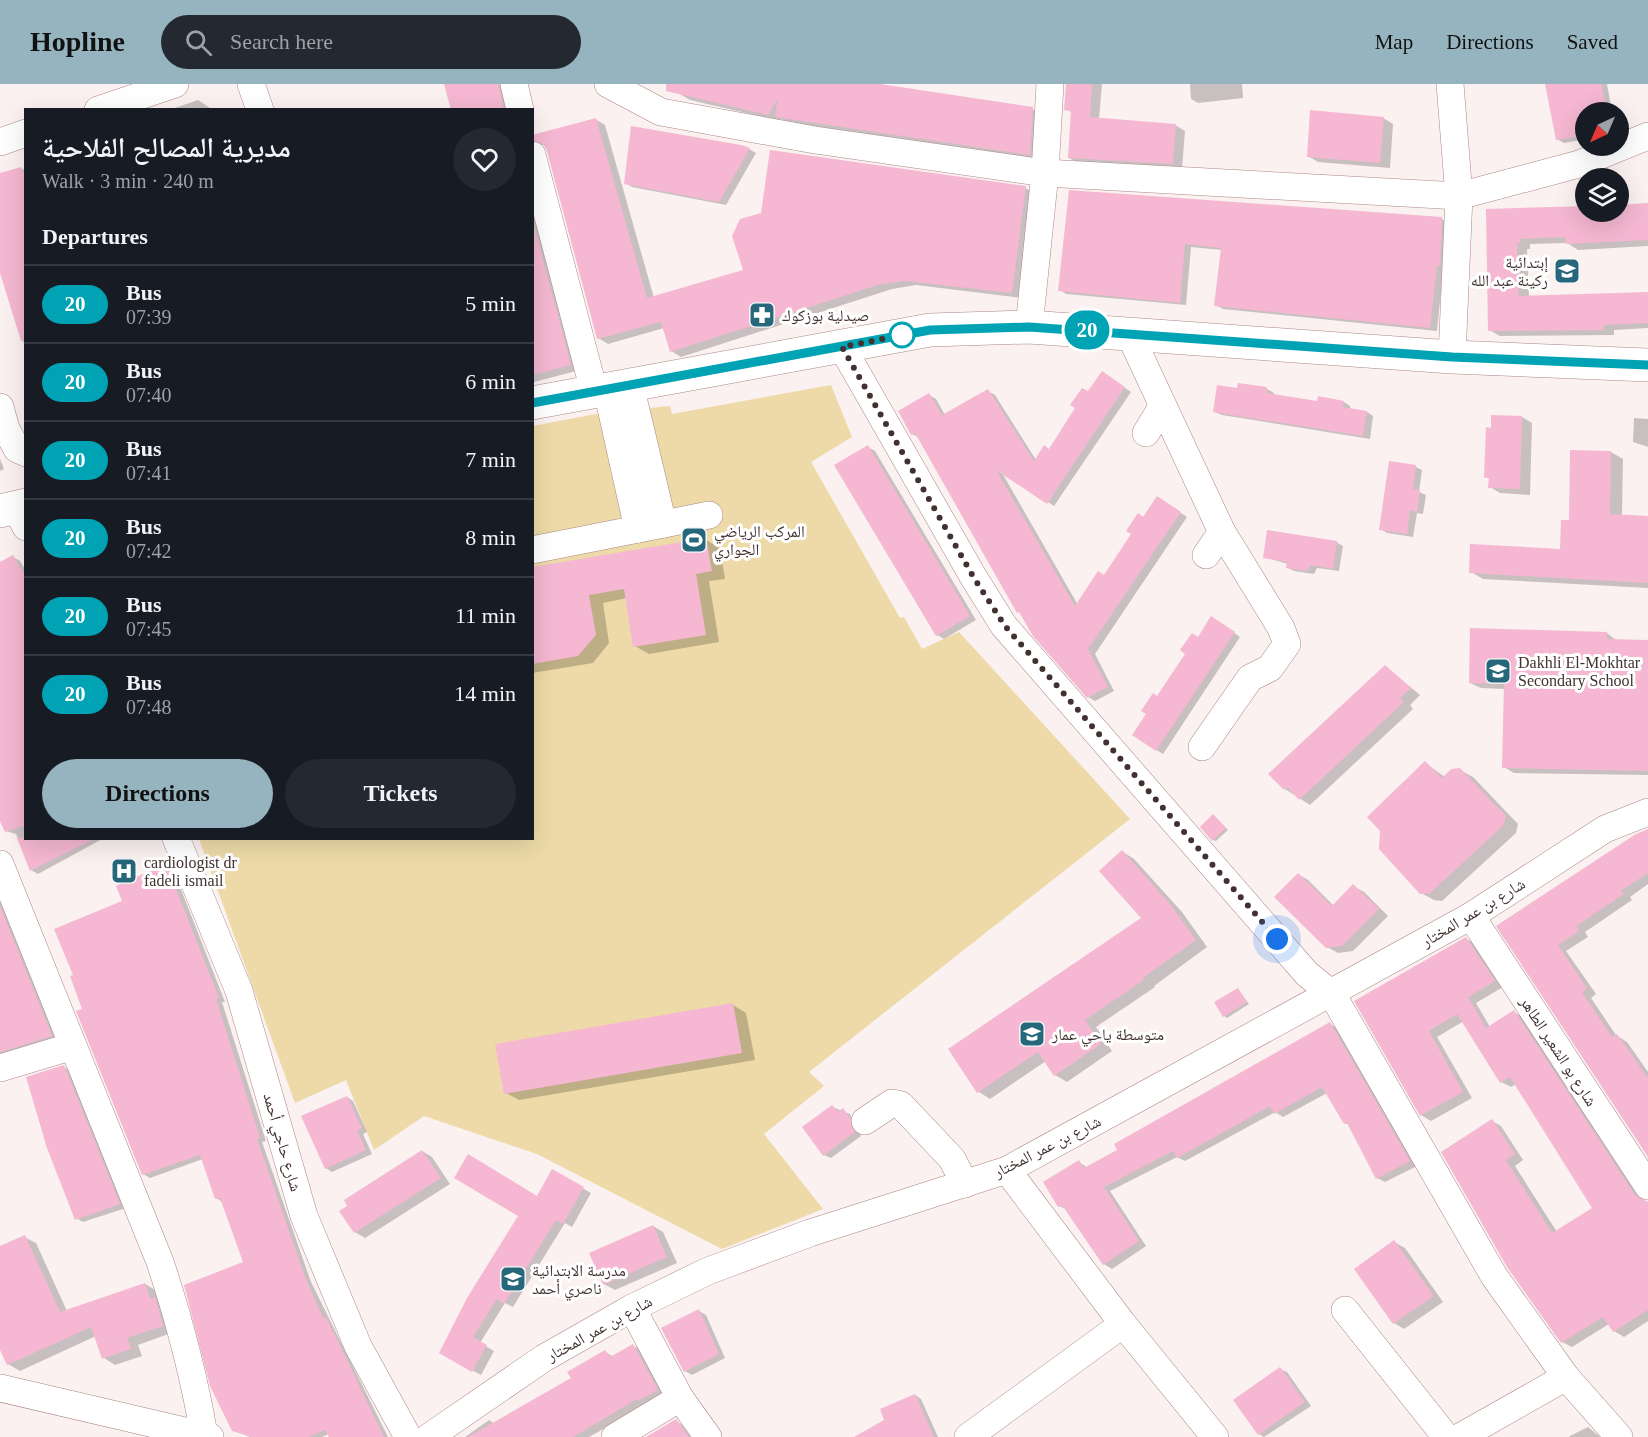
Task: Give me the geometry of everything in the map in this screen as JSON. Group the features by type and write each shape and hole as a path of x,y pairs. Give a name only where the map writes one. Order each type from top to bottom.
{"main road":[{"path":"534,403 930,330 1029,327 1452,357 1648,365"}],"street":[{"path":"104,108 175,84"},
{"path":"251,84 259,108"},
{"path":"514,84 520,108"},
{"path":"608,84 661,112 815,140 1045,173 1459,196 1579,164 1648,136"},
{"path":"1029,327 1045,173 1050,84"},
{"path":"1450,84 1459,196 1452,357"},
{"path":"0,142 24,134"},
{"path":"534,161 611,389 650,526"},
{"path":"1129,333 1162,407 1208,482 1222,532 1281,628 1287,644 1270,668 1250,678 1202,747"},
{"path":"842,347 968,568 1005,626 1307,974 1332,994 1494,1275 1566,1377 1619,1437"},
{"path":"1146,433 1162,407"},
{"path":"2,423 17,449 24,452"},
{"path":"534,550 709,514"},
{"path":"1206,555 1222,532"},
{"name":"شارع بن عمر المختار","path":"429,1437 544,1358 632,1308 729,1264 810,1233 1007,1170 1471,916 1605,829 1648,812"},
{"name":"شارع حاجي أحمد","path":"177,840 239,991 304,1215 358,1346 408,1437"},
{"path":"0,1388 207,1436 178,1317 160,1262 3,878"},
{"name":"شارع بو الشعير الطاهر","path":"1471,916 1648,1186"},
{"path":"0,1068 73,1046"},
{"path":"865,1121 892,1103 901,1105 952,1160 965,1184"},
{"path":"1007,1170 1123,1324 1215,1437"},
{"path":"632,1308 680,1398 708,1437"},
{"path":"1345,1310 1446,1437"},
{"path":"968,1437 1123,1324"},
{"path":"1460,1437 1566,1377"},
{"path":"615,1437 680,1398"}],"shaded area":[{"path":"831,385 852,437 811,462 900,618 904,617 922,649 959,632 1130,819 809,1072 824,1086 764,1134 823,1209 722,1249 537,1154 424,1116 374,1150 346,1080 295,1103 199,840 534,840 534,426 601,413 670,406 672,414"}],"building":[{"path":"444,84 498,84 504,108 450,108"},
{"path":"666,84 880,84 1033,107 1030,155 775,117 778,98 768,115 666,91"},
{"path":"1066,84 1092,84 1090,117 1176,124 1173,164 1068,158 1071,111 1064,110"},
{"path":"1545,84 1601,84 1605,102 1575,102 1575,137 1556,140"},
{"path":"1310,110 1384,117 1380,163 1307,157"},
{"path":"596,118 647,298 743,270 732,236 740,219 761,213 770,150 1026,186 1012,293 905,281 881,284 670,352 661,322 597,339 547,151 543,144 534,141 534,134"},
{"path":"631,126 750,148 719,202 624,184"},
{"path":"21,167 24,174 24,341 21,341 0,273 0,173"},
{"path":"1069,190 1442,217 1440,266 1437,266 1430,328 1214,306 1221,248 1185,244 1180,303 1058,291"},
{"path":"1648,203 1648,240 1566,244 1565,237 1520,239 1520,243 1517,243 1519,296 1648,292 1648,323 1603,325 1604,330 1488,331 1486,209 1575,206 1575,222 1629,222 1629,204"},
{"path":"534,226 571,365 534,374"},
{"path":"1102,371 1125,387 1047,504 996,470 1075,606 1098,571 1104,575 1131,534 1126,531 1138,513 1143,517 1157,496 1181,512 1088,649 1108,687 1087,698 1033,636 1019,612 1017,613 915,433 911,435 898,411 929,393 942,415 988,389 1034,461 1044,445 1049,449 1075,408 1070,405 1082,388 1088,391"},
{"path":"1238,383 1267,387 1267,393 1317,401 1318,396 1344,401 1343,407 1367,411 1363,436 1213,412 1217,385 1237,388"},
{"path":"1491,415 1522,416 1520,489 1488,488 1489,477 1484,478 1486,427 1491,428"},
{"path":"868,445 970,616 936,636 834,465"},
{"path":"1570,450 1611,451 1610,514 1648,516 1648,583 1469,573 1470,544 1560,549 1561,520 1569,520"},
{"path":"1389,461 1416,465 1413,489 1420,490 1417,512 1410,510 1407,534 1379,530"},
{"path":"1267,530 1337,541 1333,569 1310,565 1307,571 1286,568 1287,562 1263,558"},
{"path":"706,538 712,571 696,574 706,635 633,647 624,589 589,595 596,635 578,656 534,664 534,567"},
{"path":"13,555 24,574 24,826 5,832 0,821 0,562"},
{"path":"1211,616 1235,632 1156,751 1132,735 1146,714 1141,711 1153,693 1157,696 1185,654 1180,650 1192,633 1198,637"},
{"path":"1470,628 1607,632 1607,639 1648,640 1648,771 1502,768 1504,684 1469,683"},
{"path":"1385,665 1411,688 1400,698 1404,702 1299,800 1287,787 1284,790 1268,774"},
{"path":"1425,761 1442,778 1451,769 1460,768 1506,816 1503,826 1429,894 1420,894 1379,849 1380,831 1367,817"},
{"path":"1213,814 1226,828 1212,841 1200,827"},
{"path":"1648,829 1648,873 1621,891 1624,894 1576,926 1579,931 1558,945 1587,988 1582,992 1612,1037 1617,1034 1648,1078 1648,1157 1496,926 1636,834"},
{"path":"17,838 24,838 24,840 92,840 30,871"},
{"path":"1122,850 1170,904 1196,940 1143,978 1144,980 1085,1020 1101,1044 1054,1076 1038,1052 977,1093 948,1049 1141,918 1099,871"},
{"path":"166,864 219,998 216,999 260,1138 257,1139 305,1277 323,1318 326,1317 384,1437 329,1437 325,1430 308,1437 252,1437 232,1431 210,1386 184,1285 243,1262 220,1198 215,1199 200,1155 142,1175 76,1011 82,1009 70,976 73,975 54,929 122,901 116,886"},
{"path":"1298,873 1332,906 1353,884 1379,909 1342,946 1326,948 1274,897"},
{"path":"0,906 52,1036 0,1052"},
{"path":"1466,937 1495,981 1468,997 1486,1028 1514,1010 1635,1195 1648,1202 1648,1310 1613,1332 1603,1317 1561,1343 1507,1267 1441,1152 1492,1119 1515,1154 1506,1160 1552,1233 1592,1208 1510,1077 1500,1083 1457,1014 1429,1031 1463,1092 1420,1116 1354,1001"},
{"path":"1238,988 1247,1002 1223,1017 1214,1002"},
{"path":"733,1003 742,1053 504,1094 495,1044"},
{"path":"1330,1022 1410,1161 1376,1179 1347,1123 1344,1124 1322,1087 1274,1114 1270,1106 1177,1158 1173,1151 1104,1187 1139,1241 1103,1265 1062,1205 1058,1207 1043,1182 1079,1160 1084,1168 1117,1150 1114,1144"},
{"path":"64,1065 120,1204 75,1220 47,1148 26,1077"},
{"path":"347,1096 362,1128 357,1131 366,1150 325,1169 301,1116"},
{"path":"832,1105 838,1112 843,1108 855,1132 823,1156 802,1127"},
{"path":"422,1150 441,1178 354,1233 339,1211 347,1206 344,1200"},
{"path":"468,1154 537,1196 552,1169 584,1187 563,1224 556,1220 504,1304 497,1299 473,1337 487,1345 472,1372 439,1353 467,1298 518,1216 454,1178"},
{"path":"653,1225 667,1257 603,1285 589,1253"},
{"path":"25,1235 60,1312 145,1283 150,1299 155,1297 163,1326 127,1338 131,1349 102,1359 91,1327 7,1365 0,1350 0,1246"},
{"path":"1394,1240 1434,1296 1393,1324 1354,1269"},
{"path":"699,1309 719,1354 684,1372 661,1328"},
{"path":"633,1344 658,1390 638,1401 637,1399 573,1437 468,1437 571,1378 567,1372 605,1350 610,1357"},
{"path":"1280,1367 1305,1402 1258,1435 1233,1400"},
{"path":"915,1394 934,1437 854,1437 884,1420 880,1409"},
{"path":"676,1419 689,1437 646,1437"}],"bus line":[{"name":"20","path":"534,403 930,330 1029,327 1452,357 1648,365"}],"place":[{"name":"إبتدائية ركينة عبد الله","path":"1567,271"},
{"name":"صيدلية بوزكوك","path":"762,315"},
{"name":"المركب الرياضي الجواري","path":"694,540"},
{"name":"Dakhli El-Mokhtar Secondary School","path":"1498,671"},
{"name":"cardiologist dr fadeli ismail","path":"124,871"},
{"name":"متوسطة ياحي عمار","path":"1032,1034"},
{"name":"مدرسة الابتدائية ناصري أحمد","path":"513,1279"}],"route":[{"path":"902,335 908,334 842,347 974,578 1005,626 1277,939"}]}
